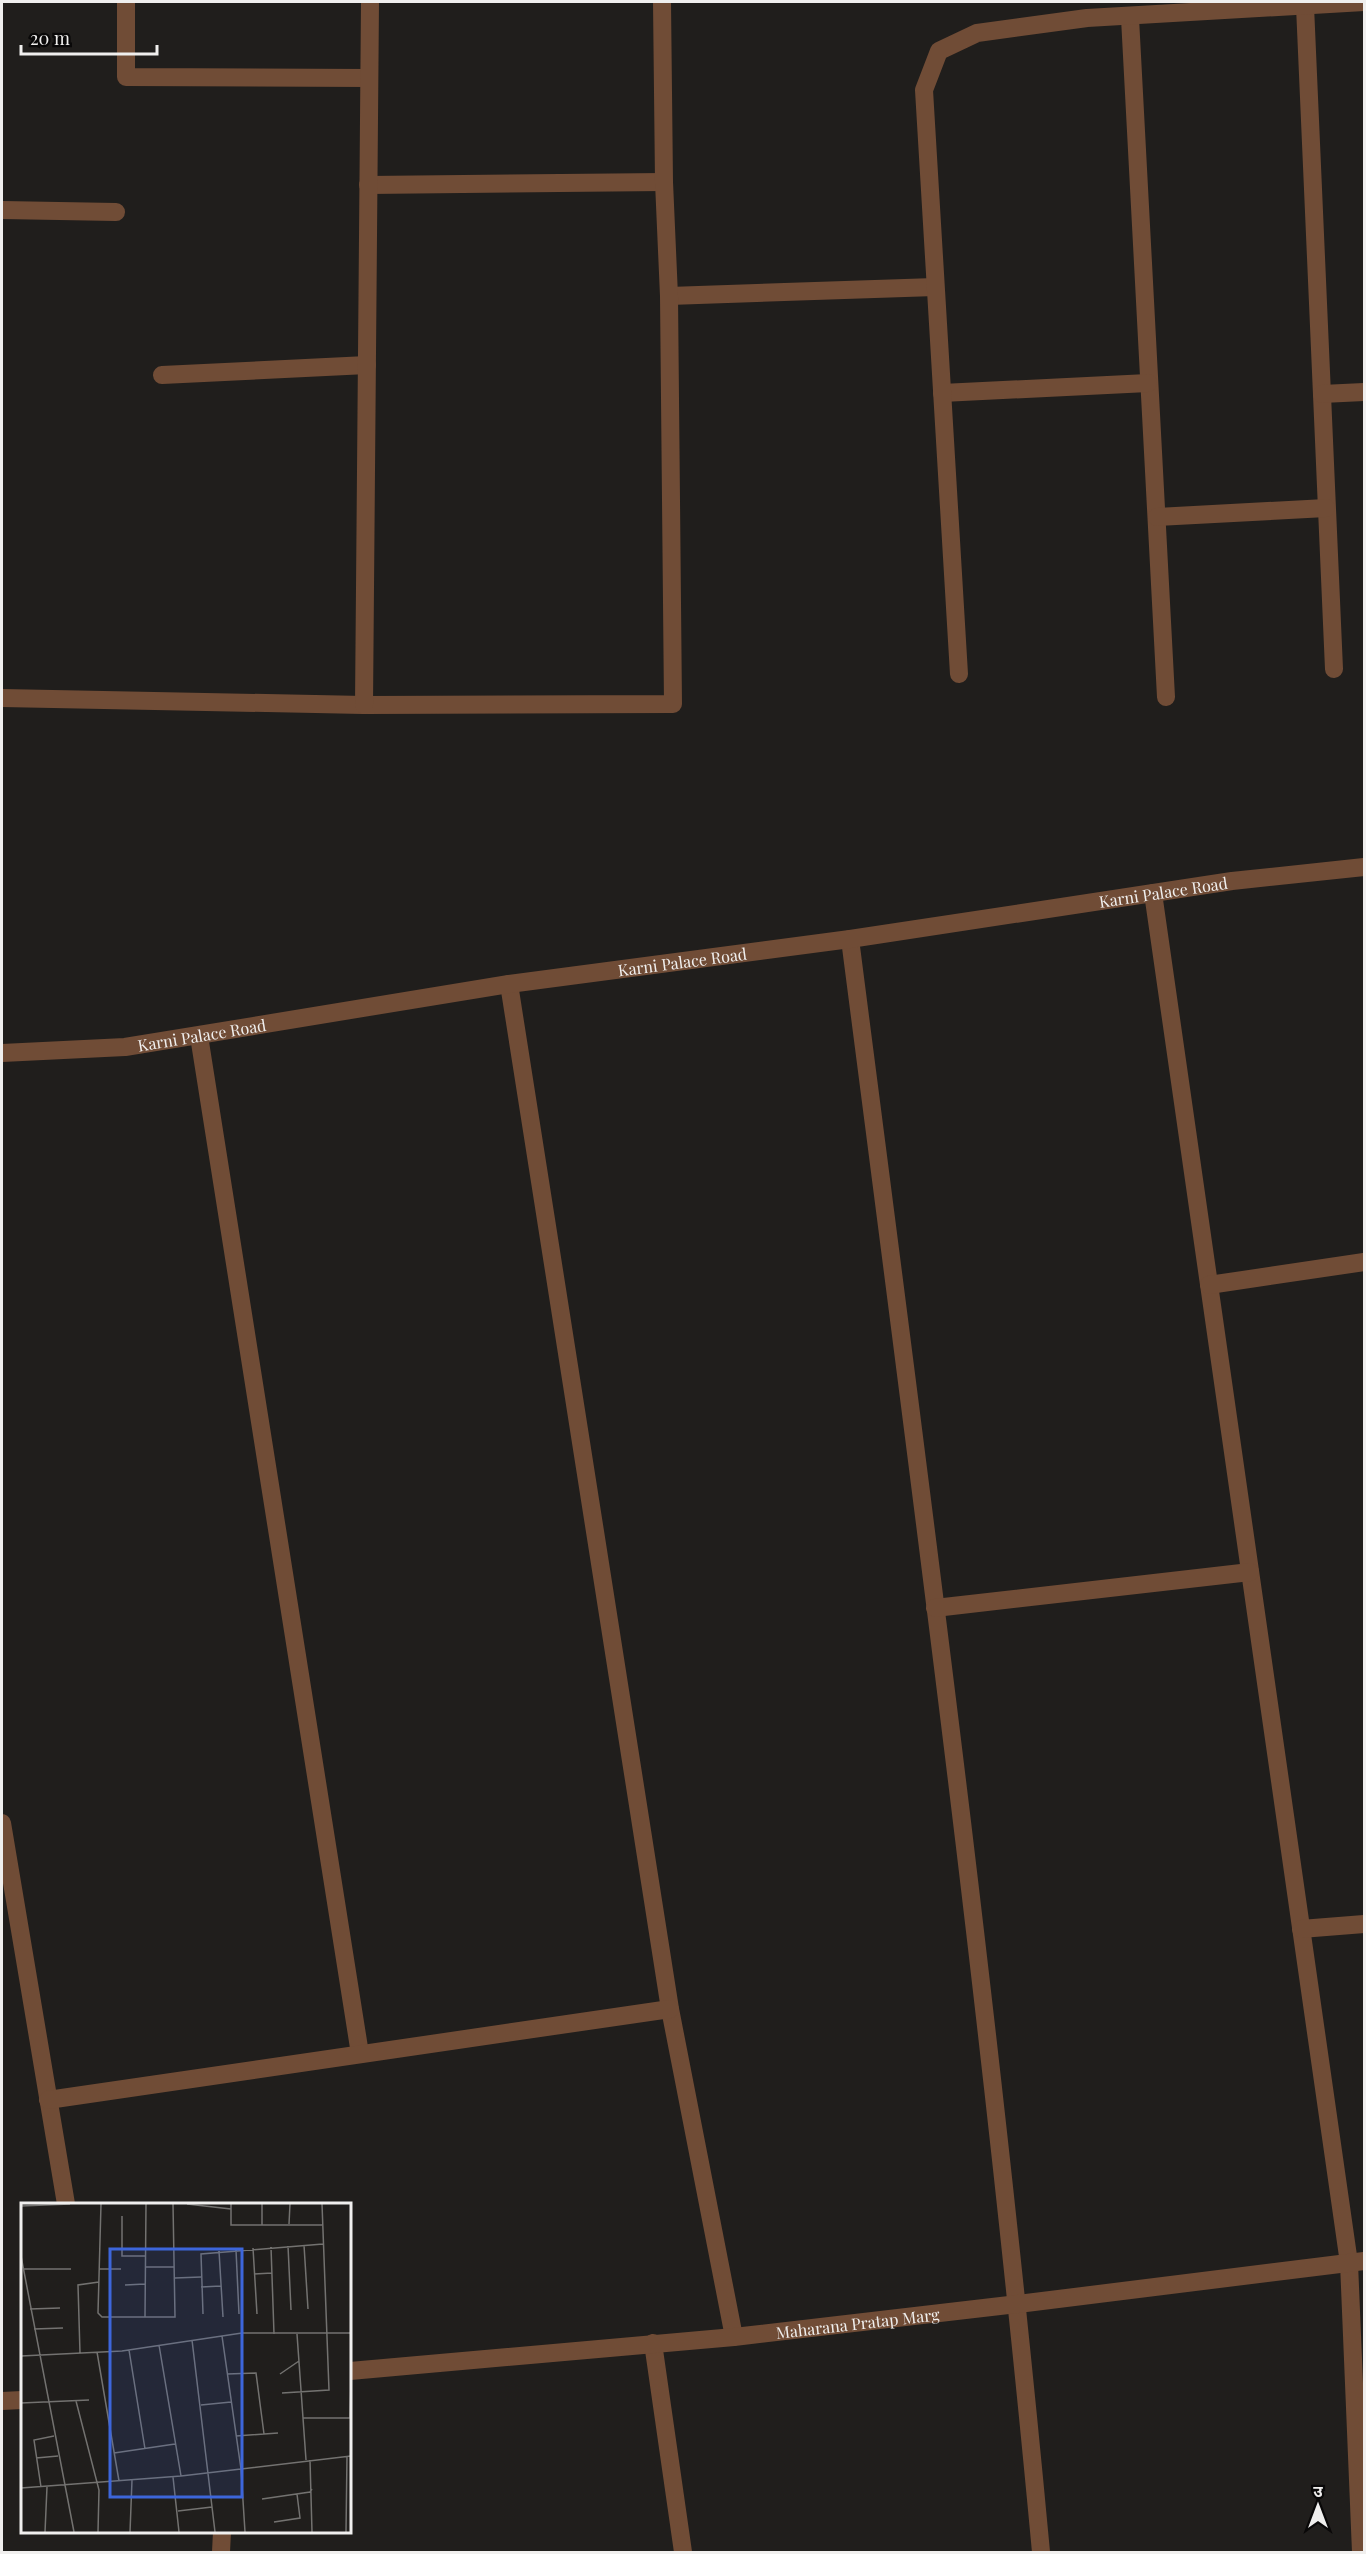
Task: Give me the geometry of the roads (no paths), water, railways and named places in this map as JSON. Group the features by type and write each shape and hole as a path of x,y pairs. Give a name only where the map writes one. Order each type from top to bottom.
{"street":[{"path":"126,2 126,77 369,78"},
{"path":"364,705 370,2"},
{"path":"2,698 364,705 673,704 669,296 664,182 662,2"},
{"path":"959,674 924,90 939,51 977,33 1087,18 1130,18 1365,2"},
{"path":"1305,6 1334,669"},
{"path":"1130,18 1166,697"},
{"path":"368,185 664,182"},
{"path":"2,210 116,212"},
{"path":"669,296 935,287"},
{"path":"162,375 367,364"},
{"path":"942,393 1148,383"},
{"path":"1322,394 1365,392"},
{"path":"1157,517 1326,508"},
{"name":"Karni Palace Road","path":"2,1053 125,1047 510,984 850,939 1232,881 1365,867"},
{"path":"1153,893 1301,1929 1357,2262 1361,2553"},
{"path":"850,939 935,1608 1018,2304 1041,2553"},
{"path":"510,984 670,2008 734,2337"},
{"path":"199,1036 360,2054"},
{"path":"1209,1285 1365,1262"},
{"path":"935,1608 1250,1572"},
{"path":"2,1822 66,2203"},
{"path":"1301,1929 1365,1924"},
{"path":"48,2100 670,2008"},
{"name":"Maharana Pratap Marg","path":"351,2372 734,2337 1357,2262"},
{"path":"652,2343 683,2553"},
{"path":"2,2401 21,2400"},
{"path":"221,2553 222,2533"}]}
